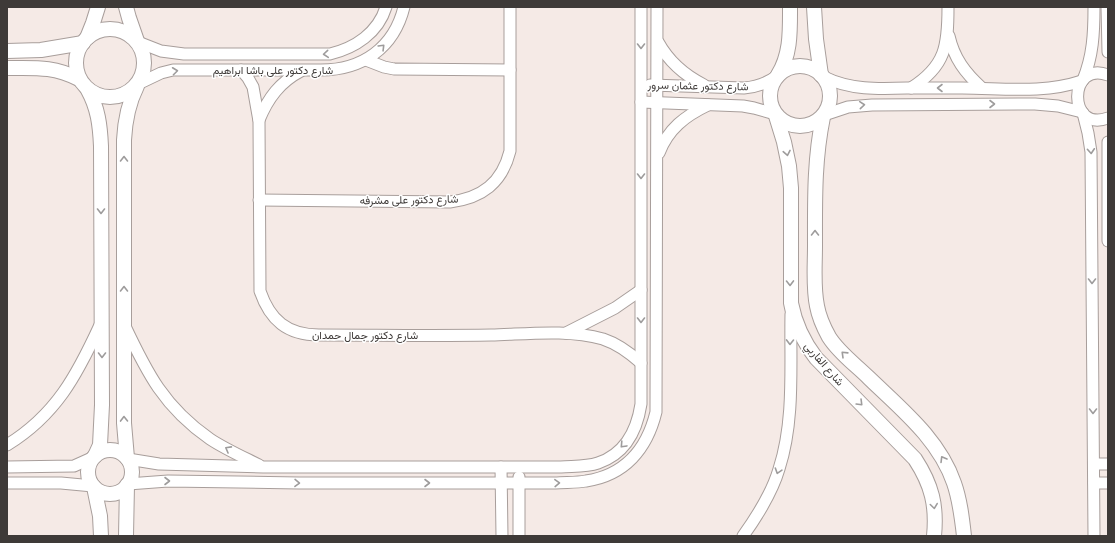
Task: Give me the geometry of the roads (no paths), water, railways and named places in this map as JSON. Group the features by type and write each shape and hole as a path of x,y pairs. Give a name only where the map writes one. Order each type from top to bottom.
{"street":[{"path":"98,7 93,24 78,51 76,70 79,79 95,102 101,130 101,432 100,445 88,468 88,475 98,503 102,536"},
{"path":"126,7 137,42 142,50 145,63 143,76 128,106 124,128 124,423 127,459"},
{"name":"شارع دكتور على باشا ابراهيم","path":"137,42 161,51 184,54 330,54 357,44 369,35 378,24 386,7"},
{"name":"شارع دكتور على باشا ابراهيم","path":"138,85 161,73 172,70 333,70 344,68 366,60 381,48 393,34 404,7"},
{"name":"شارع دكتور على مشرفه","path":"259,200 459,201 480,193 497,180 507,161 510,151 510,7"},
{"path":"127,459 159,464 263,467 582,466 598,463 613,455 625,445 633,433 639,419 641,396 641,7"},
{"path":"7,483 61,483 93,487 100,492 115,494 128,485 168,481 299,483 519,483 585,481 600,478 614,472 632,458 646,441 653,427 656,412 657,7"},
{"path":"790,7 789,45 784,66 771,87 769,99 775,115 782,122 790,126 808,126 824,116 848,107 872,104 1035,104 1058,106 1083,113 1094,119 1100,120 1108,118"},
{"path":"814,7 816,39 822,76 829,88 830,100 824,116"},
{"path":"911,88 923,81 941,58 946,44 948,30 948,7"},
{"path":"1094,7 1093,48 1083,81 1078,87 1076,100 1083,113 1091,152 1094,536"},
{"path":"1107,7 1108,52"},
{"path":"378,24 393,34"},
{"path":"7,51 41,50 85,40 104,29 113,29 126,33 137,42"},
{"path":"948,30 952,47 959,63 969,77 982,88"},
{"path":"657,40 664,53 673,64 684,73 708,87"},
{"path":"366,60 394,69 510,70"},
{"path":"778,76 792,67 800,66 815,70 822,76 836,83 860,88 1047,89 1083,81 1094,74 1108,75"},
{"path":"7,68 55,69 79,79"},
{"name":"شارع دكتور جمال حمدان","path":"241,70 253,87 259,121 260,291 269,312 286,328 308,335 566,333 604,340 618,345 641,363"},
{"name":"شارع دكتور جمال حمدان","path":"259,121 264,108 280,85 303,70"},
{"name":"شارع دكتور عثمان سرور","path":"641,85 755,87 778,76"},
{"path":"88,90 100,96 113,98 126,94 138,85"},
{"name":"شارع دكتور عثمان سرور","path":"641,102 743,106 775,115"},
{"path":"657,159 662,145 681,120 708,104"},
{"name":"شارع الفاربي","path":"775,115 784,142 789,166 791,188 791,303 799,332 816,358 915,459 924,473 931,489 935,505 936,521 934,536"},
{"name":"شارع الفاربي","path":"824,116 816,154 815,190 815,290 817,307 822,323 830,338 841,352 908,416 936,447 946,464 954,483 960,503 964,536"},
{"path":"1108,142 1108,241"},
{"name":"شارع دكتور جمال حمدان","path":"566,333 608,312 641,290"},
{"path":"743,536 758,515 770,492 780,468 785,445 789,419 791,303"},
{"path":"7,445 33,426 50,410 64,392 77,372 102,322"},
{"path":"124,323 142,362 156,385 190,424 211,439 263,467"},
{"path":"641,396 657,397"},
{"path":"7,467 74,466 108,450 122,453 131,465 132,472 128,485 126,536"},
{"path":"1094,464 1108,464"},
{"path":"501,467 502,536"},
{"path":"519,467 519,536"},
{"path":"1094,483 1108,483"}]}
